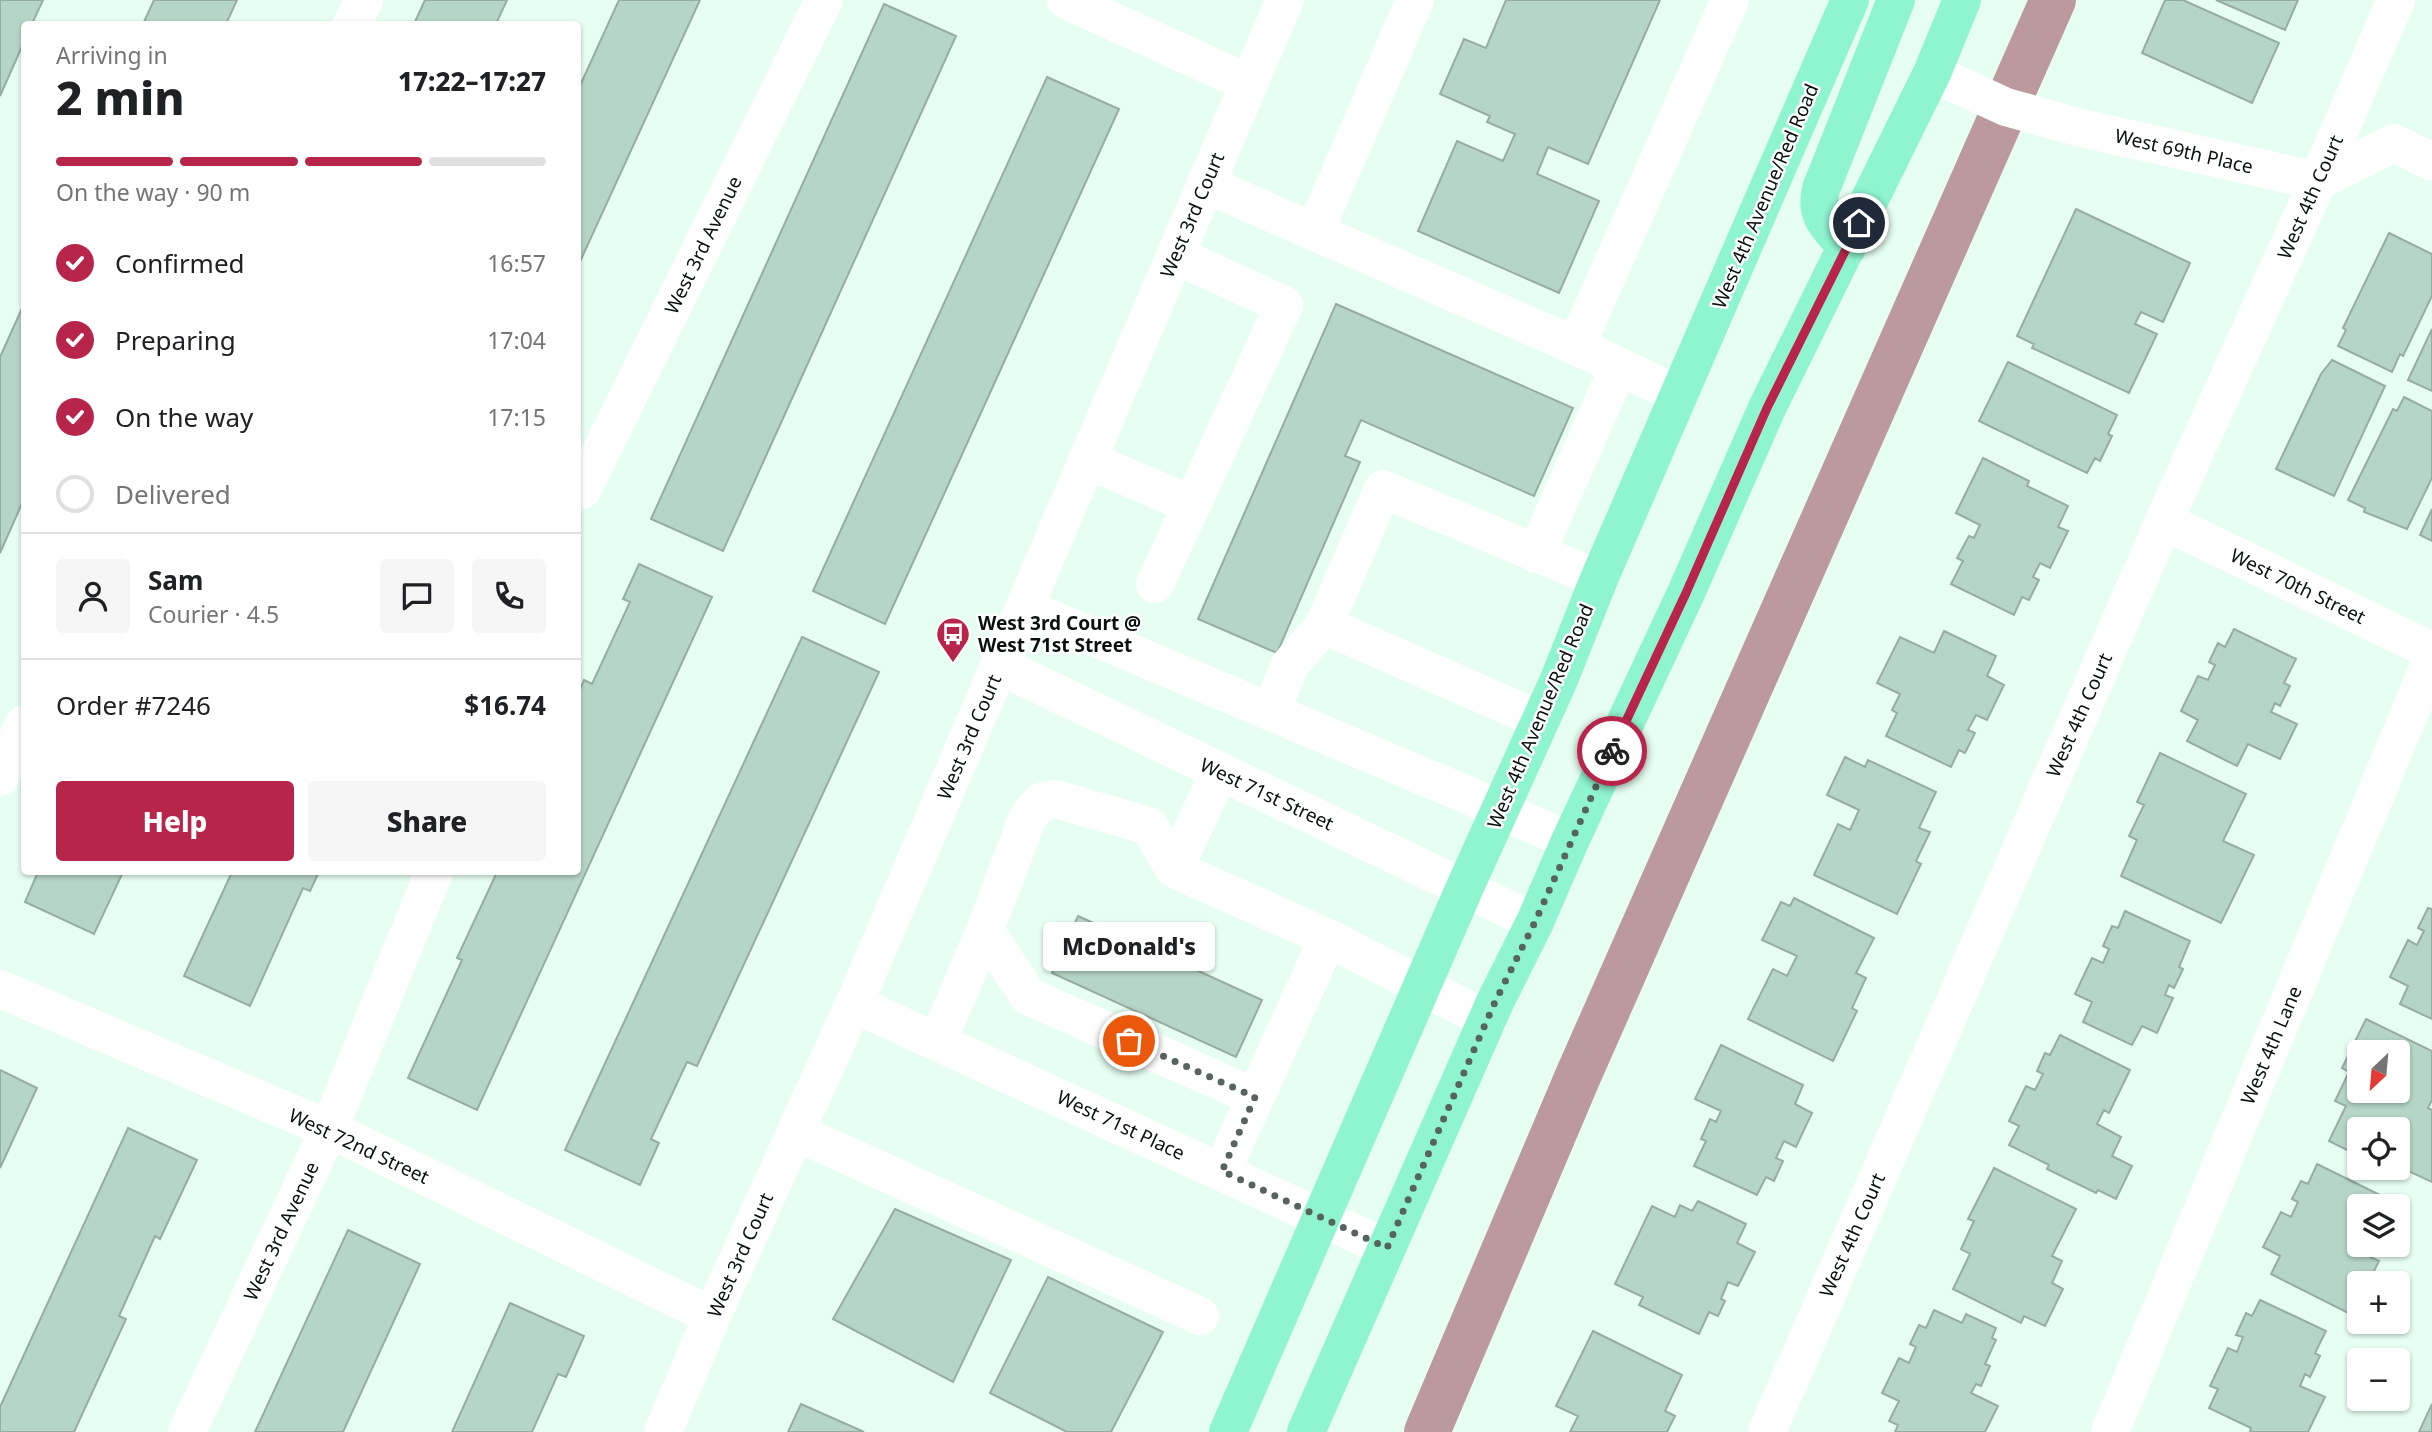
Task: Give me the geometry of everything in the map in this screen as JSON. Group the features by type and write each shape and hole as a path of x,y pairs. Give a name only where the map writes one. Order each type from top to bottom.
{"main road":[{"name":"West 4th Avenue/Red Road","path":"1228,1432 1465,887 1541,720 1598,579 1850,0"},
{"path":"1847,248 1819,215 1817,204 1896,0"},
{"path":"1306,1432 1488,1020 1686,593 1767,408 1931,73 1962,0"}],"street":[{"path":"354,21 364,0"},
{"name":"West 3rd Avenue","path":"582,489 824,0"},
{"path":"1066,0 1248,83"},
{"name":"West 3rd Court","path":"663,1432 1000,666 1285,0"},
{"path":"1315,231 1415,0"},
{"path":"1576,346 1730,0"},
{"name":"West 4th Court","path":"1766,1432 2164,521 2318,181 2396,0"},
{"name":"West 69th Place","path":"1931,73 2019,110 2081,128 2318,181"},
{"path":"2318,181 2394,144 2432,162"},
{"path":"1205,184 1576,346 1679,395"},
{"path":"1155,584 1284,305 1175,255"},
{"path":"1536,554 1619,366"},
{"path":"1088,460 1192,505"},
{"path":"1271,711 1290,665 1324,625 1383,489 1598,579"},
{"name":"West 70th Street","path":"2164,521 2432,651"},
{"path":"1025,608 1570,841"},
{"path":"1324,625 1541,720"},
{"name":"West 4th Lane","path":"2110,1432 2432,659"},
{"name":"West 71st Street","path":"1000,666 1535,922"},
{"path":"0,777 21,731"},
{"path":"1174,869 1220,771"},
{"path":"937,1041 985,930 1028,817 1041,802 1056,799 1149,825 1174,869 1328,938 1488,1020"},
{"name":"West 3rd Avenue","path":"187,1432 329,1129 433,875"},
{"path":"985,930 1028,996 1255,1097"},
{"path":"1222,1171 1328,938"},
{"name":"West 72nd Street","path":"0,989 329,1129 712,1316"},
{"name":"West 71st Place","path":"853,1004 1387,1248"},
{"path":"796,1132 1200,1316"}],"building":[{"path":"0,0 43,0 33,21 21,21 21,49 0,96"},
{"path":"154,0 237,0 227,21 144,21"},
{"path":"425,0 507,0 497,21 415,21"},
{"path":"619,0 700,0 581,259 581,83"},
{"path":"1506,0 1660,0 1588,164 1548,147 1537,174 1599,201 1559,293 1418,231 1457,141 1503,161 1515,134 1487,122 1490,116 1440,94 1464,39 1486,48"},
{"path":"2165,0 2183,0 2279,43 2252,103 2142,53"},
{"path":"2216,0 2298,0 2285,30"},
{"path":"884,4 956,36 723,551 651,519"},
{"path":"1047,77 1119,109 885,624 813,591"},
{"path":"2076,209 2190,263 2163,322 2141,312 2135,324 2157,334 2129,393 2032,348 2034,344 2017,336"},
{"path":"2389,233 2432,254 2432,296 2403,356 2400,354 2392,372 2338,346 2346,330 2343,328"},
{"path":"1336,304 1573,408 1534,496 1361,420 1345,456 1360,462 1277,653 1198,619"},
{"path":"21,311 21,506 0,553 0,357"},
{"path":"2432,329 2432,391 2408,380"},
{"path":"2332,360 2385,386 2334,496 2276,469 2321,374"},
{"path":"2008,362 2117,415 2108,434 2112,436 2100,461 2095,458 2087,473 1979,421"},
{"path":"2404,397 2432,411 2432,478 2407,529 2364,512 2365,508 2348,500 2393,409 2397,411"},
{"path":"1983,458 2029,481 2027,486 2068,506 2058,527 2068,531 2050,568 2040,563 2033,577 2039,580 2029,600 2022,597 2014,615 1951,584 1963,561 1957,558 1969,536 1974,538 1980,525 1956,513"},
{"path":"2432,509 2432,541 2420,535"},
{"path":"639,564 712,597 477,1110 408,1078 462,960 457,958 496,875 581,875 581,688 584,680 592,684 630,602 623,599"},
{"path":"2234,629 2296,659 2284,683 2290,686 2280,706 2275,703 2271,712 2297,724 2280,759 2248,744 2237,766 2187,741 2198,720 2181,711 2198,676 2208,680 2215,665 2209,662 2218,643 2225,647"},
{"path":"1944,631 1996,656 1987,676 2004,685 1987,720 1976,715 1968,730 1975,733 1965,753 1959,750 1951,767 1886,736 1897,713 1892,710 1900,694 1877,683 1900,637 1934,653"},
{"path":"802,637 879,672 697,1066 687,1062 651,1139 659,1143 640,1185 565,1150"},
{"path":"2160,753 2246,794 2223,841 2254,855 2221,923 2121,876 2137,840 2129,836 2144,805 2137,802"},
{"path":"1845,757 1865,767 1868,760 1936,792 1919,828 1930,832 1916,861 1921,864 1897,914 1814,875 1838,824 1850,830 1859,810 1827,795"},
{"path":"37,875 122,875 94,934 25,902"},
{"path":"231,875 318,875 310,891 303,888 250,1006 184,976"},
{"path":"1794,898 1874,938 1856,973 1866,978 1852,1008 1857,1011 1833,1061 1748,1019 1773,969 1787,976 1797,956 1762,940 1781,902 1790,906"},
{"path":"2428,908 2432,909 2432,1019 2400,1004 2408,986 2390,977 2408,940 2417,945 2424,931 2418,928"},
{"path":"2125,911 2190,941 2179,967 2183,969 2174,988 2169,985 2165,995 2173,998 2157,1033 2142,1026 2132,1045 2083,1022 2092,1002 2075,994 2092,958 2103,963 2109,949 2103,946 2112,926 2118,928"},
{"path":"1078,916 1262,1000 1236,1057 1052,973"},
{"path":"2366,1019 2409,1040 2356,1040"},
{"path":"2060,1035 2130,1070 2109,1113 2104,1110 2097,1124 2121,1137 2112,1156 2132,1166 2116,1199 2098,1190 2096,1193 2047,1169 2049,1165 2009,1145 2019,1126 2009,1121 2026,1086 2035,1090 2043,1074 2037,1071 2045,1053 2050,1055"},
{"path":"2410,1040 2432,1051 2432,1100 2428,1108 2432,1110 2432,1182 2410,1172 2410,1117 2347,1117 2347,1150 2329,1141 2346,1106 2335,1101 2347,1076 2347,1103 2410,1103"},
{"path":"1721,1045 1803,1085 1795,1104 1812,1113 1796,1147 1784,1141 1776,1158 1783,1161 1774,1181 1766,1177 1757,1195 1694,1166 1706,1141 1701,1139 1710,1119 1716,1122 1721,1111 1695,1099"},
{"path":"2347,1058 2347,1071 2342,1068"},
{"path":"0,1070 37,1088 0,1168"},
{"path":"128,1128 197,1160 160,1239 155,1236 119,1316 126,1319 74,1432 0,1432 0,1407"},
{"path":"2317,1164 2378,1194 2347,1194 2347,1257 2370,1257 2379,1261 2374,1271 2347,1271 2347,1312 2271,1274 2280,1256 2263,1247 2281,1212 2291,1217 2298,1202 2292,1199 2301,1181 2308,1184"},
{"path":"1994,1168 2076,1209 2052,1256 2062,1261 2052,1283 2063,1289 2045,1326 2024,1316 2021,1323 1953,1289 1970,1254 1961,1249 1974,1221 1968,1219"},
{"path":"1698,1201 1746,1224 1737,1243 1755,1252 1738,1286 1728,1282 1721,1299 1725,1301 1718,1316 1709,1312 1699,1334 1639,1305 1643,1297 1615,1284 1652,1206 1675,1217 1680,1205 1692,1211"},
{"path":"895,1209 1011,1260 953,1382 833,1319"},
{"path":"348,1230 420,1264 343,1432 255,1432"},
{"path":"1048,1277 1163,1332 1111,1432 1067,1432 990,1393"},
{"path":"2260,1300 2326,1331 2315,1353 2320,1356 2310,1377 2305,1374 2300,1386 2325,1397 2308,1432 2250,1432 2251,1428 2209,1408 2218,1389 2210,1386 2228,1348 2237,1352 2243,1337 2236,1335 2246,1313 2252,1316"},
{"path":"510,1303 584,1336 566,1377 558,1374 532,1432 452,1432"},
{"path":"1934,1310 1962,1323 1966,1314 1996,1328 1992,1338 1996,1340 1985,1364 1990,1366 1981,1386 1976,1384 1971,1393 1998,1406 1985,1432 1895,1432 1898,1425 1889,1421 1899,1401 1882,1393 1899,1358 1909,1363 1916,1347 1910,1344 1919,1325 1926,1328"},
{"path":"1593,1331 1682,1375 1665,1411 1675,1416 1667,1432 1570,1432 1578,1416 1556,1406"},
{"path":"801,1404 864,1432 788,1432"},
{"path":"2432,1404 2432,1432 2419,1432"}],"waterway":[{"path":"1427,1432 1578,1076 2053,0"}],"way so far":[{"path":"1129,1041 1255,1097 1222,1171 1387,1248 1495,1002 1535,922 1612,751"}],"place":[{"name":"West 3rd Court @ West 71st Street","path":"953,664"},
{"name":"McDonald's","path":"1129,1041"}],"route":[{"path":"1612,751 1686,593 1767,408 1859,223"}]}
